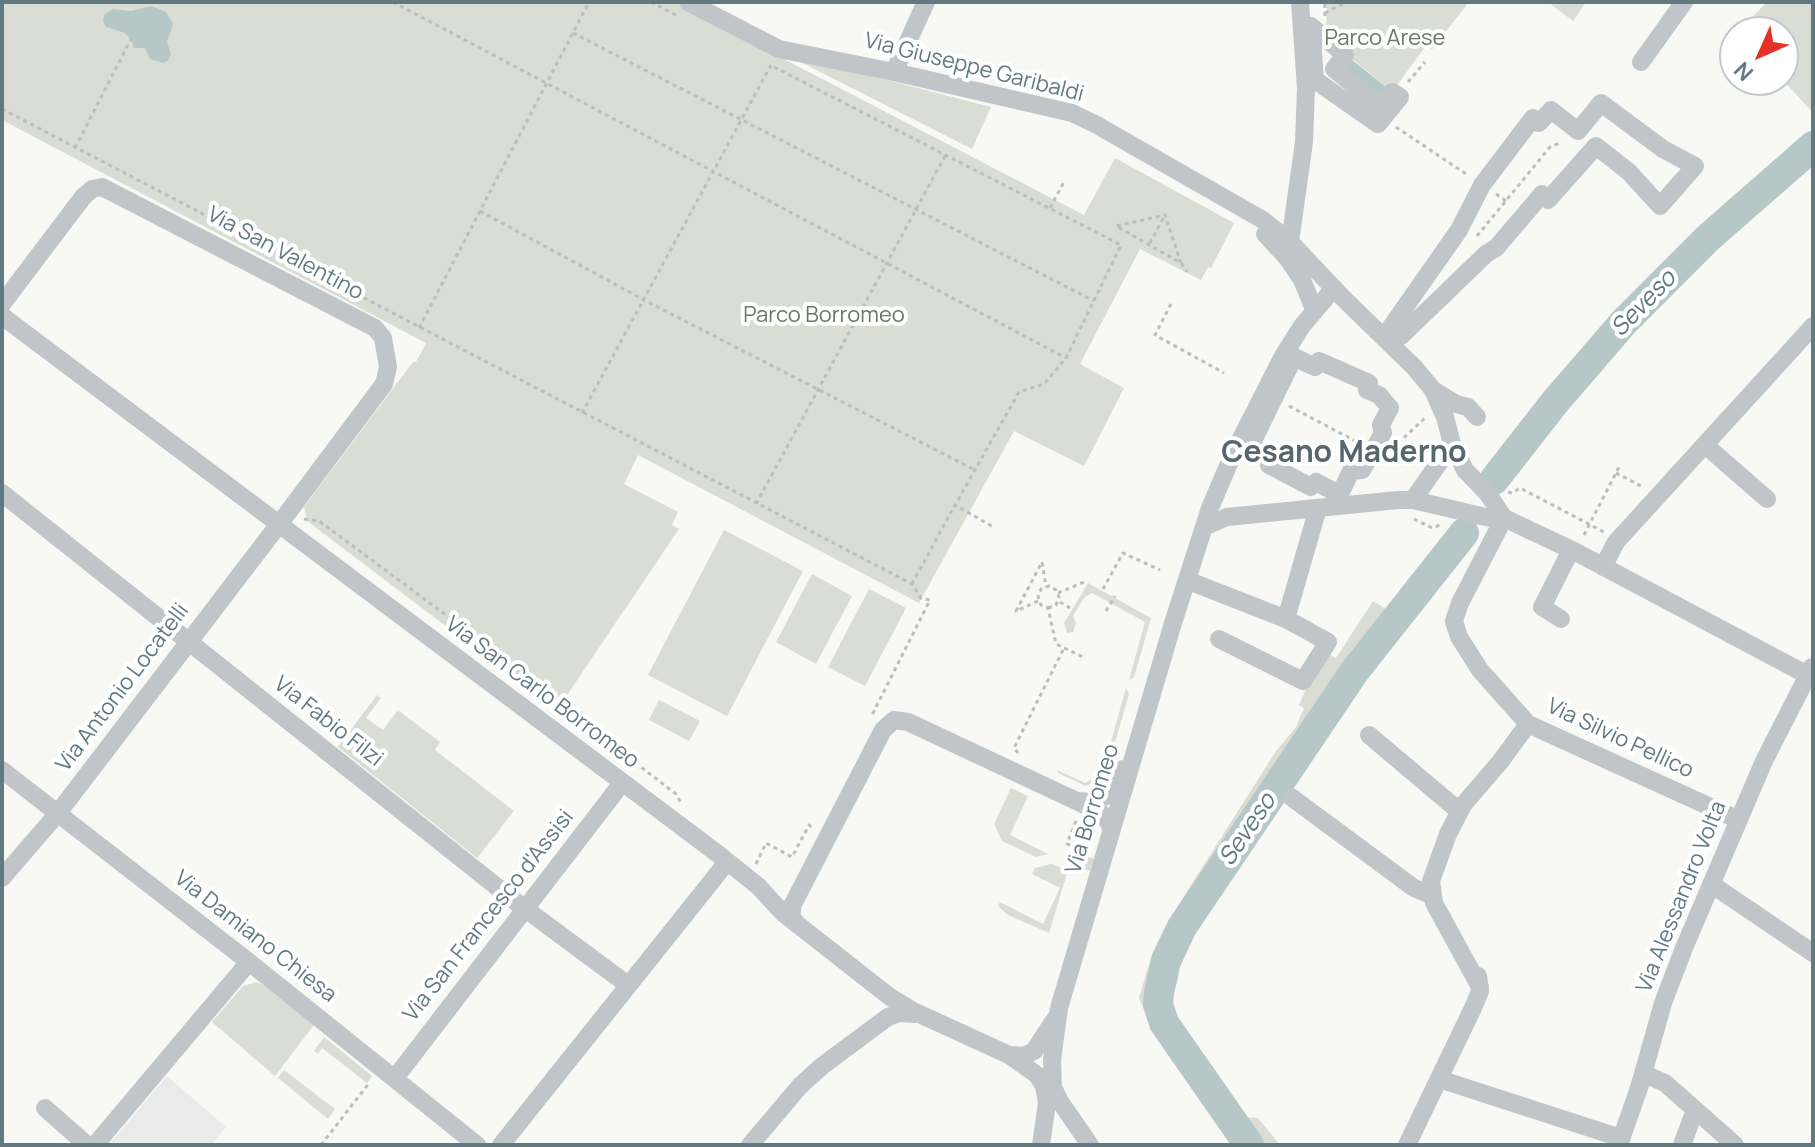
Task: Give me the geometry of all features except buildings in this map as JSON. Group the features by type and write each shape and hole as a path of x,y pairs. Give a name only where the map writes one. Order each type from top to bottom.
{"street":[{"path":"894,72 926,2"},
{"path":"1290,242 1304,142 1305,48 1300,2"},
{"path":"1641,62 1684,2"},
{"name":"Via Giuseppe Garibaldi","path":"683,9 779,49 1072,113 1263,220 1290,242 1334,288 1391,335 1437,398"},
{"path":"1311,26 1345,55 1334,69 1381,107 1392,92 1400,97 1383,118 1378,124 1315,80 1311,26"},
{"path":"1601,103 1663,149 1695,166 1660,206 1629,172 1596,146 1548,200 1542,194 1496,248 1401,336 1391,335 1391,327 1459,230 1482,185 1533,118 1539,123 1551,110 1578,131 1601,103"},
{"name":"Via San Valentino","path":"2,304 83,197 92,189 102,187 375,328 380,332 385,346 387,378 284,518"},
{"name":"Via Giuseppe Garibaldi","path":"1237,208 1288,259 1302,280 1315,311"},
{"name":"Via Borromeo","path":"1053,1102 1052,1068 1059,1008 1173,623 1212,504 1233,454 1283,356 1334,288"},
{"name":"Via San Carlo Borromeo","path":"2,316 284,518 758,886 768,900 890,997 923,1016 1009,1055 1040,1079 1053,1102 1090,1145"},
{"path":"1603,567 1616,542 1813,326"},
{"path":"1294,357 1315,367 1319,361 1369,383 1367,390 1379,395 1390,408 1381,425 1383,433 1373,450 1362,470 1351,471 1342,490 1333,491 1316,482 1311,487 1269,465 1269,456 1250,447 1294,357"},
{"path":"1437,398 1468,407 1477,417"},
{"path":"1437,398 1452,444 1465,470 1488,494 1504,518"},
{"path":"1413,500 1452,444"},
{"path":"1705,445 1767,499"},
{"name":"Via Fabio Filzi","path":"2,493 526,908 628,985"},
{"path":"1206,526 1229,517 1413,500 1490,518 1504,518 1811,672"},
{"path":"1212,504 1229,517"},
{"path":"1286,619 1318,508"},
{"name":"Via Antonio Locatelli","path":"2,878 58,813 284,518"},
{"name":"Via Silvio Pellico","path":"1504,518 1460,603 1455,627 1480,670 1528,724 1739,820"},
{"path":"1561,619 1542,607 1572,551"},
{"path":"1189,581 1286,619 1328,642 1303,681 1219,639"},
{"name":"Via Borromeo","path":"1076,807 1101,799 1122,774 1158,648 1173,623"},
{"name":"Via Alessandro Volta","path":"1620,1142 1671,982 1764,761 1811,672"},
{"path":"798,925 791,917 791,911 875,737 894,720 908,722 1076,807 1100,812 1110,824 1111,831"},
{"path":"1407,1145 1473,1008 1480,987 1474,965 1455,941 1431,895 1433,872 1459,811 1528,724"},
{"path":"1369,735 1459,811"},
{"name":"Via Damiano Chiesa","path":"2,770 395,1078 454,1138 477,1145"},
{"name":"Via San Francesco d'Assisi","path":"395,1078 622,783"},
{"path":"1291,797 1414,888 1431,895"},
{"path":"501,1145 727,862"},
{"path":"758,886 773,894 784,894 804,884"},
{"path":"1711,884 1813,953"},
{"path":"95,1145 249,962"},
{"name":"Via Borromeo","path":"1009,1055 1024,1056 1034,1051 1059,1008"},
{"path":"750,1145 800,1086 829,1060 888,1017 905,1013 923,1016"},
{"path":"1644,1074 1665,1083 1735,1145"},
{"path":"1439,1079 1620,1142"},
{"path":"1041,1145 1053,1102"},
{"path":"45,1108 87,1145"},
{"path":"1682,1145 1695,1110"}],"path":[{"path":"393,2 1066,358"},
{"path":"419,328 589,2"},
{"path":"651,2 683,9"},
{"path":"1325,13 1346,2"},
{"path":"573,33 1094,301"},
{"path":"75,148 131,39"},
{"path":"582,413 771,65 1121,245 1066,358 1044,384 1019,392 912,584"},
{"path":"2,109 912,584 921,598 930,600 870,717 879,721 875,737"},
{"path":"1383,118 1506,201"},
{"path":"1475,237 1550,147 1571,138"},
{"path":"756,504 945,155"},
{"path":"1050,208 1065,180"},
{"path":"480,211 644,300 975,470"},
{"path":"1149,244 1165,215"},
{"path":"1165,215 1116,226 1181,263"},
{"path":"1165,215 1187,272"},
{"path":"1171,304 1155,335 1224,373"},
{"path":"1274,398 1373,450"},
{"path":"1394,448 1437,398"},
{"path":"1572,551 1619,467"},
{"path":"955,505 995,528"},
{"path":"284,518 319,521 543,689 560,717"},
{"path":"1103,589 1123,553 1160,570"},
{"path":"1038,601 1016,613 1042,562 1046,587"},
{"path":"1058,593 1084,582"},
{"path":"1038,601 1038,593 1046,587 1053,587 1058,593 1058,601"},
{"path":"1106,611 1115,596"},
{"path":"1038,601 1048,608 1056,644 1083,657"},
{"path":"1048,608 1058,601"},
{"path":"1058,601 1070,608"},
{"path":"1021,757 1014,748 1064,648"},
{"path":"600,745 628,757 676,794 685,813"},
{"path":"1076,807 1067,844 1103,857"},
{"path":"754,867 766,843 792,857 809,825 819,830"},
{"path":"321,1145 375,1075"}],"shaded area":[{"path":"152,6 166,12 173,24 167,42 171,54 168,61 163,63 150,59 145,48 134,48 125,33 106,27 103,21 104,15 113,9 131,11"},
{"path":"1346,55 1392,92 1380,106 1335,69"},
{"path":"167,1076 226,1127 211,1145 109,1145"}],"green space":[{"name":"Parco Borromeo","path":"2,2 674,2 1084,215 1115,158 1234,223 1211,268 1208,267 1201,280 1140,249 1080,364 1124,388 1084,466 1014,431 919,603 638,455 624,484 678,512 672,525 679,529 565,698 585,713 578,726 307,521 304,507 416,362 426,343 2,120"},
{"name":"Parco Arese","path":"1327,2 1469,2 1432,49 1425,47 1392,92 1326,37"},
{"path":"1548,2 1586,2 1573,21"},
{"path":"1767,2 1813,2 1813,113 1798,96 1799,16 1755,14"},
{"path":"783,53 991,107 972,149"},
{"path":"724,530 803,571 727,716 648,675"},
{"path":"812,574 852,596 816,664 776,642"},
{"path":"1088,583 1151,618 1134,677 1129,680 1145,622 1092,593 1084,598 1073,616 1076,623 1073,632 1067,633 1064,623"},
{"path":"869,589 906,608 865,686 828,667"},
{"path":"1373,601 1386,609 1310,716 1163,938 1146,992 1154,1023 1174,1064 1152,1029 1139,998 1152,954 1167,923 1276,751 1296,727 1304,708 1299,705 1310,680 1330,655 1336,658"},
{"path":"1126,688 1129,694 1105,777 1086,786 1058,773 1057,770 1085,783 1102,774"},
{"path":"377,695 381,698 366,718 383,730 398,710 440,742 435,750 514,811 477,858 338,747"},
{"path":"659,700 700,721 689,741 649,720"},
{"path":"1011,788 1028,796 1010,835 1048,854 1036,857 1002,841 994,824"},
{"path":"1071,849 1094,859 1090,871 1065,863"},
{"path":"1051,864 1068,870 1049,933 1008,915 998,906 1000,902 1043,924 1060,888 1032,874 1035,868"},
{"path":"257,982 314,1025 275,1076 212,1022 243,986"},
{"path":"324,1037 372,1076 367,1083 322,1048 318,1054 314,1051"},
{"path":"284,1070 335,1109 328,1119 278,1078"},
{"path":"1242,1117 1258,1118 1280,1145 1263,1145"}],"waterway":[{"name":"Seveso","path":"1494,480 1555,402 1624,322 1708,238 1813,146"},
{"name":"Seveso","path":"1249,1145 1164,1023 1158,1004 1166,961 1182,927 1354,672 1464,533"}],"district":[{"name":"Cesano Maderno","path":"1344,454"}]}
